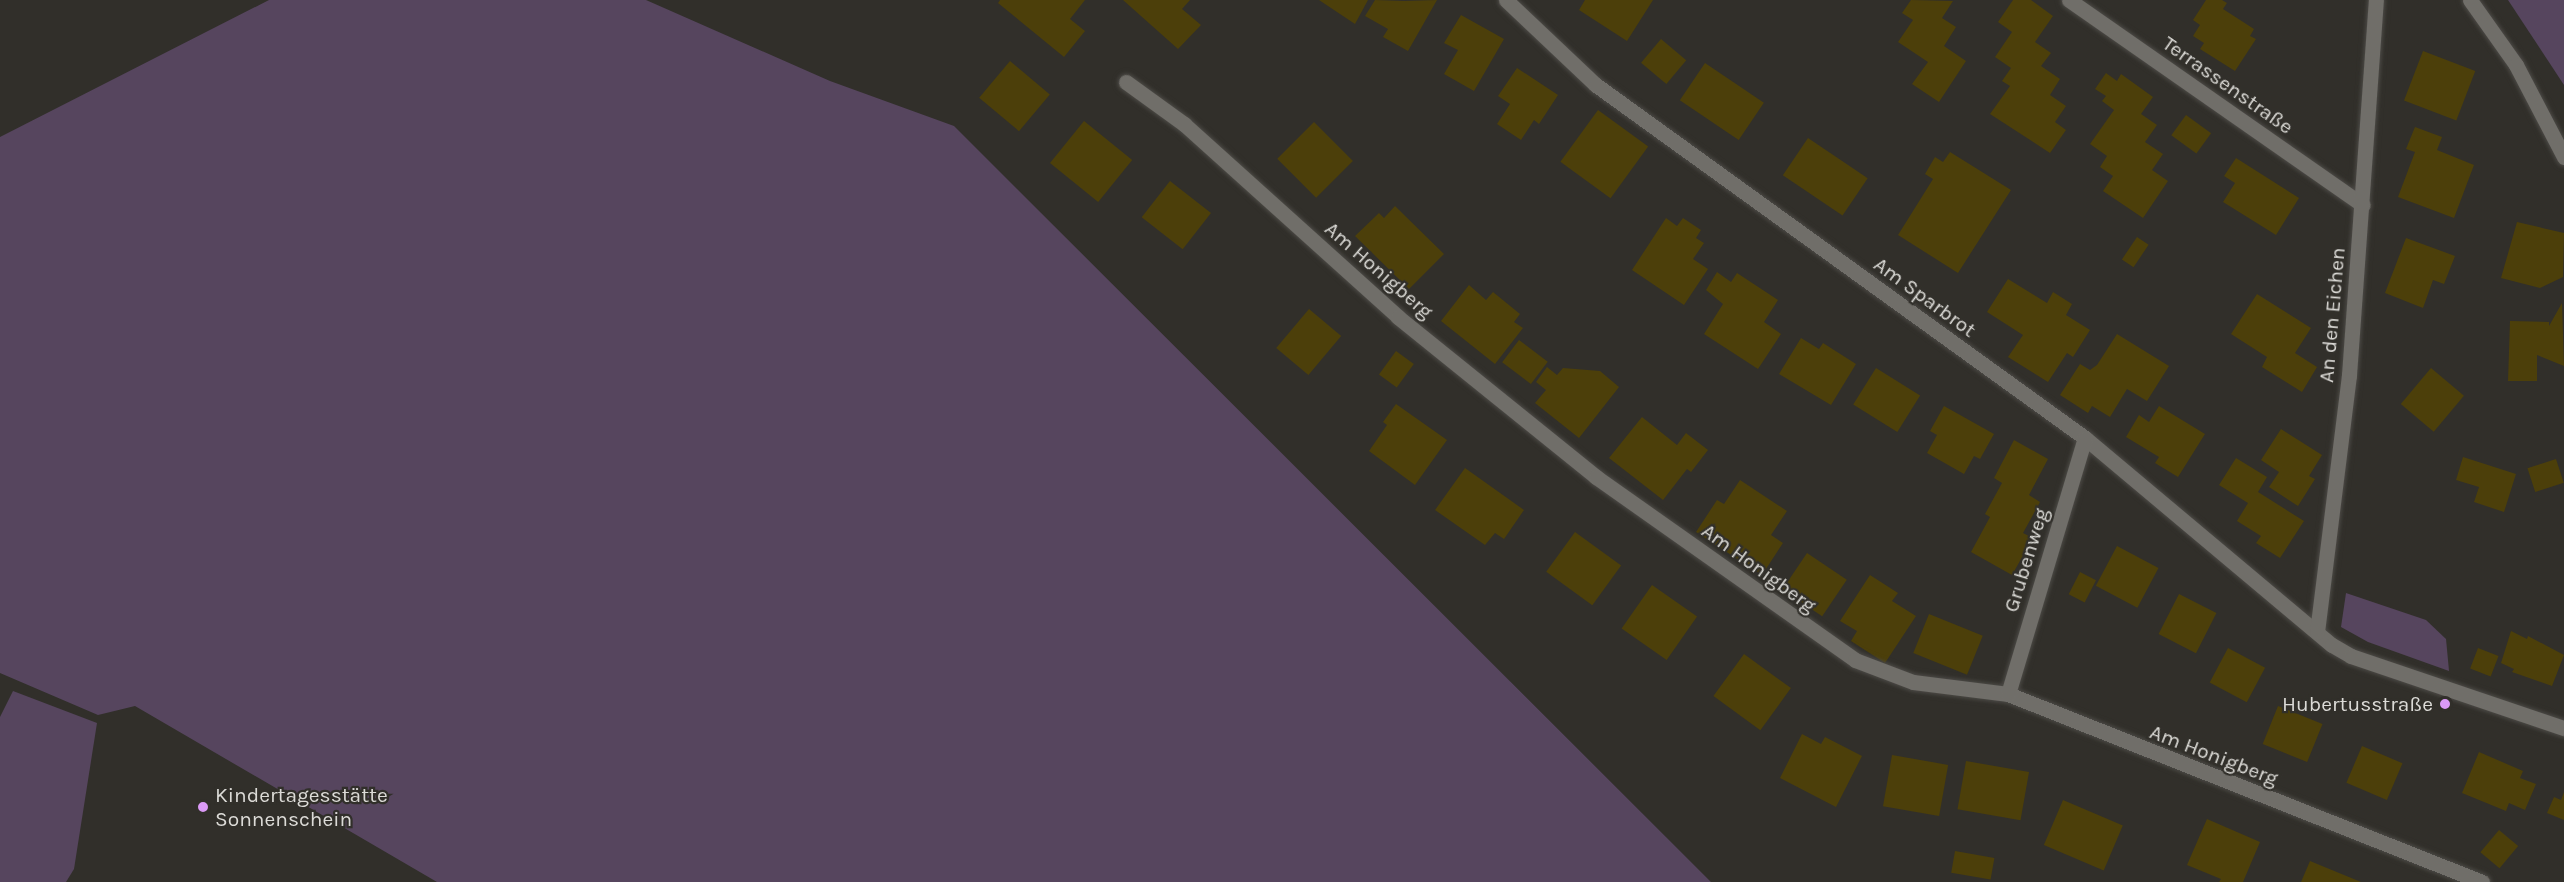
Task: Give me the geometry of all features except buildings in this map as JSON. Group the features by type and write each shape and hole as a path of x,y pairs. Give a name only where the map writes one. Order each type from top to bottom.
{"street":[{"name":"Am Sparbrot","path":"1506,0 1596,85 2085,438 2317,632"},
{"name":"Terrassenstraße","path":"2069,0 2363,205"},
{"name":"An den Eichen","path":"2317,632 2349,375 2376,0"},
{"path":"2470,0 2516,65 2561,140 2564,157"},
{"name":"Am Honigberg","path":"1126,82 1184,124 1398,317 1596,477 1818,637 1855,660 1913,682 2008,694 2482,882"},
{"name":"Grubenweg","path":"2008,694 2085,438"},
{"path":"2317,632 2351,656 2564,729"}],"shaded area":[{"path":"269,0 646,0 830,81 954,126 1711,882 437,882 135,706 98,715 0,673 0,137"},
{"path":"2508,0 2564,0 2564,85"},
{"path":"2346,593 2426,620 2446,639 2449,671 2368,642 2341,627"},
{"path":"13,691 97,723 74,869 66,882 0,882 0,717"}],"place":[{"name":"Hubertusstraße","path":"2445,704"},
{"name":"Kindertagesstätte Sonnenschein","path":"203,807"}]}
